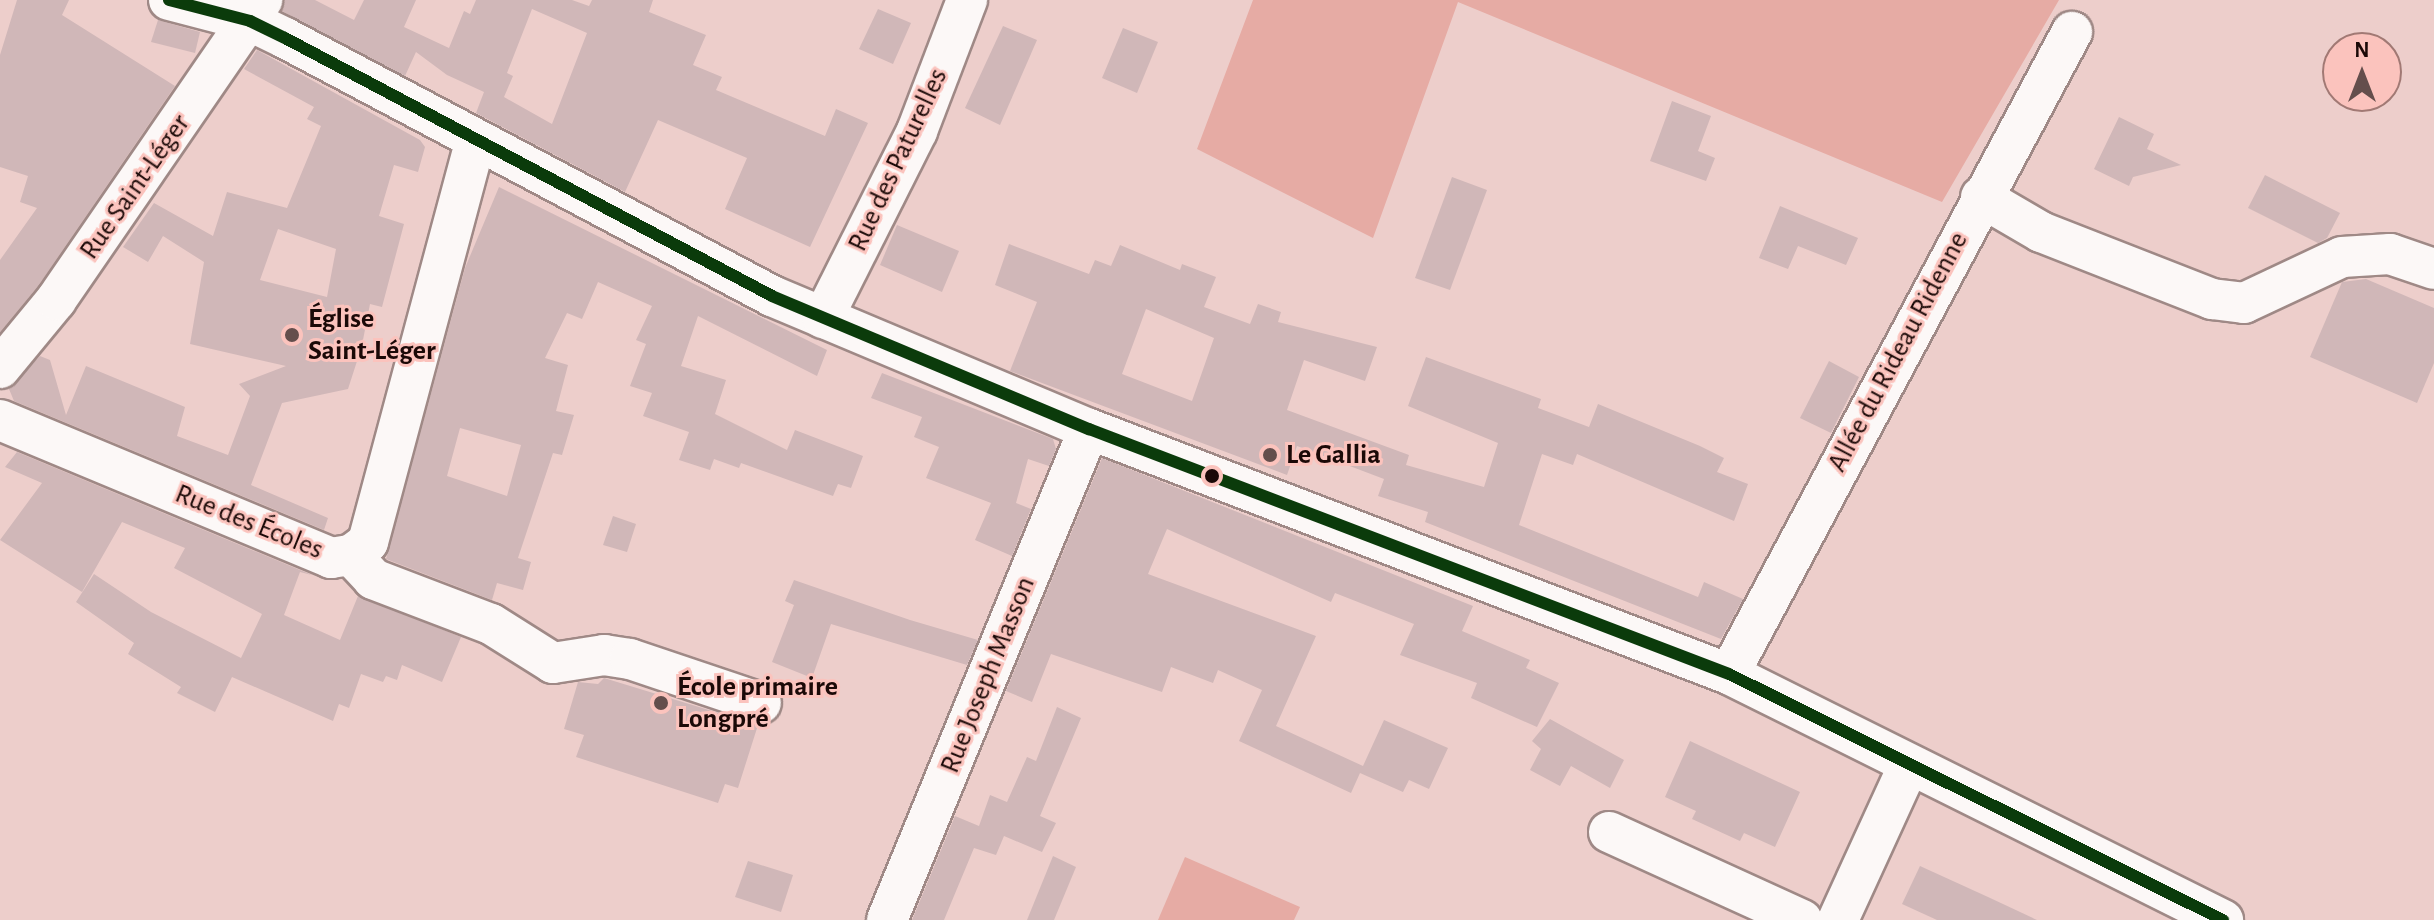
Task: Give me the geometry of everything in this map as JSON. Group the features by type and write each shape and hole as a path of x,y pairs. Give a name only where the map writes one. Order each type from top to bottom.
{"street":[{"path":"169,0 257,10 475,142 823,318 1089,429 1729,674 2223,920"},
{"name":"Rue des Paturelles","path":"823,318 917,131 967,0"},
{"name":"Rue Saint-Léger","path":"0,368 56,300 257,10"},
{"name":"Allée du Rideau Ridenne","path":"1729,674 1981,197 2072,32"},
{"path":"351,555 368,542 475,142"},
{"path":"1981,197 2041,232 2212,299 2244,303 2342,257 2390,254 2434,269"},
{"name":"Rue des Écoles","path":"0,420 331,558 351,555 373,579 491,624 553,663 604,655 630,659 761,703"},
{"name":"Rue Joseph Masson","path":"887,920 1089,429"},
{"path":"1838,920 1909,765"},
{"path":"1609,832 1802,920"}],"shaded area":[{"path":"1253,0 2059,0 1942,202 1458,2 1373,238 1197,149"},
{"path":"1185,857 1300,907 1294,920 1158,920"}],"building":[{"path":"17,0 69,0 62,15 175,86 38,286 0,332 0,260 37,208 20,202 28,176 0,167 0,55"},
{"path":"285,0 315,0 354,20 364,0 416,0 404,27 449,48 464,11 470,14 476,0 572,0 589,6 592,0 653,0 649,12 706,35 693,65 722,77 716,90 825,136 836,109 868,123 810,247 725,209 747,158 658,120 625,192 476,113 484,92 447,75 416,52 405,76 282,11","holes":["532,9 587,33 552,124 504,97 513,76 507,73"]},
{"path":"878,9 911,23 893,64 859,49"},
{"path":"158,20 200,32 195,53 151,42"},
{"path":"1003,26 1037,40 1000,125 965,108"},
{"path":"1123,28 1158,42 1137,93 1102,78"},
{"path":"257,50 420,140 425,147 418,172 394,165 379,216 404,224 382,307 370,304 362,345 351,347 359,355 348,389 282,403 251,485 328,518 324,530 14,401 9,389 40,356 50,360 66,415 86,366 185,407 177,436 228,455 250,396 239,384 286,366 190,344 204,262 163,236 148,262 123,247 154,203 213,236 227,192 287,208 321,126 307,119 314,107 244,69","holes":["278,229 336,249 327,297 260,280"]},
{"path":"1672,101 1711,116 1698,151 1715,158 1706,181 1650,161"},
{"path":"2119,117 2154,134 2147,149 2181,165 2133,177 2129,186 2094,169"},
{"path":"2265,175 2340,213 2327,238 2318,243 2248,208"},
{"path":"1452,177 1487,190 1450,290 1415,278"},
{"path":"499,187 827,350 817,376 698,316 681,366 726,380 715,414 787,450 795,430 863,456 851,488 838,484 833,496 741,463 739,468 714,459 710,470 679,460 689,432 643,416 652,393 630,386 646,344 636,340 652,306 598,282 582,319 567,313 545,358 568,365 556,411 574,415 562,455 553,453 518,558 531,562 523,590 497,583 492,600 386,559 465,268","holes":["460,428 521,445 507,496 447,476"]},
{"path":"1780,206 1858,238 1846,265 1798,246 1788,269 1759,258"},
{"path":"897,225 959,251 942,292 880,265"},
{"path":"1009,244 1089,274 1095,260 1111,266 1120,245 1180,270 1182,264 1216,277 1204,307 1250,324 1258,304 1281,312 1278,322 1377,347 1365,381 1304,360 1287,410 1409,455 1406,465 1484,487 1498,443 1408,406 1426,357 1541,399 1538,408 1589,427 1598,404 1700,446 1724,458 1717,472 1748,484 1734,521 1577,454 1573,465 1542,454 1519,525 1698,597 1704,582 1743,599 1721,639 1425,522 1428,512 1378,496 1384,479 1297,446 1287,475 1010,371 1037,302 995,285","holes":["1146,309 1214,338 1192,401 1122,374"]},
{"path":"2366,279 2434,308 2434,363 2417,403 2310,357 2342,282"},
{"path":"1829,361 1859,377 1831,433 1800,418"},
{"path":"882,373 1053,439 1056,449 1049,466 1028,459 1016,503 1031,509 1012,556 975,540 991,503 926,478 939,447 914,437 922,417 871,398"},
{"path":"17,452 312,575 300,572 284,615 340,640 358,596 461,637 442,682 402,665 397,680 386,676 383,682 361,674 349,708 339,704 333,721 232,677 215,712 177,693 181,687 128,654 134,643 76,602 94,574 151,612 241,658 262,614 174,568 185,548 122,522 82,592 0,540 42,483 5,467"},
{"path":"1102,458 1473,606 1462,631 1530,660 1526,668 1559,683 1537,727 1471,698 1477,683 1400,655 1414,624 1335,593 1331,602 1167,529 1148,574 1316,636 1276,726 1363,766 1384,720 1448,748 1429,789 1409,780 1403,792 1360,773 1351,793 1239,741 1262,690 1218,670 1213,683 1171,667 1162,692 1051,654 1032,702 1006,691"},
{"path":"613,516 636,524 627,552 603,545"},
{"path":"794,580 978,640 967,665 831,624 812,678 772,662 794,605 785,601"},
{"path":"604,678 758,725 738,788 725,784 718,803 576,757 584,735 564,729 578,682 598,684"},
{"path":"1057,707 1081,718 1040,816 1056,823 1042,852 1004,836 996,855 974,848 944,920 912,920 955,816 979,826 990,795 1007,802 1027,757 1036,761"},
{"path":"1550,719 1624,760 1610,788 1571,766 1560,786 1530,770 1541,749 1532,741"},
{"path":"1690,741 1800,792 1775,847 1744,833 1740,841 1692,819 1696,811 1665,797"},
{"path":"1053,856 1076,867 1054,920 1027,920"},
{"path":"748,861 793,875 781,912 735,897"},
{"path":"1920,866 2037,920 1937,920 1902,904"}],"transit line":[{"path":"169,0 250,21 285,38 772,296 1089,429 1729,674 2223,920"}],"place":[{"name":"Église Saint-Léger","path":"292,335"},
{"name":"Le Gallia","path":"1270,455"},
{"name":"École primaire Longpré","path":"661,703"}]}
